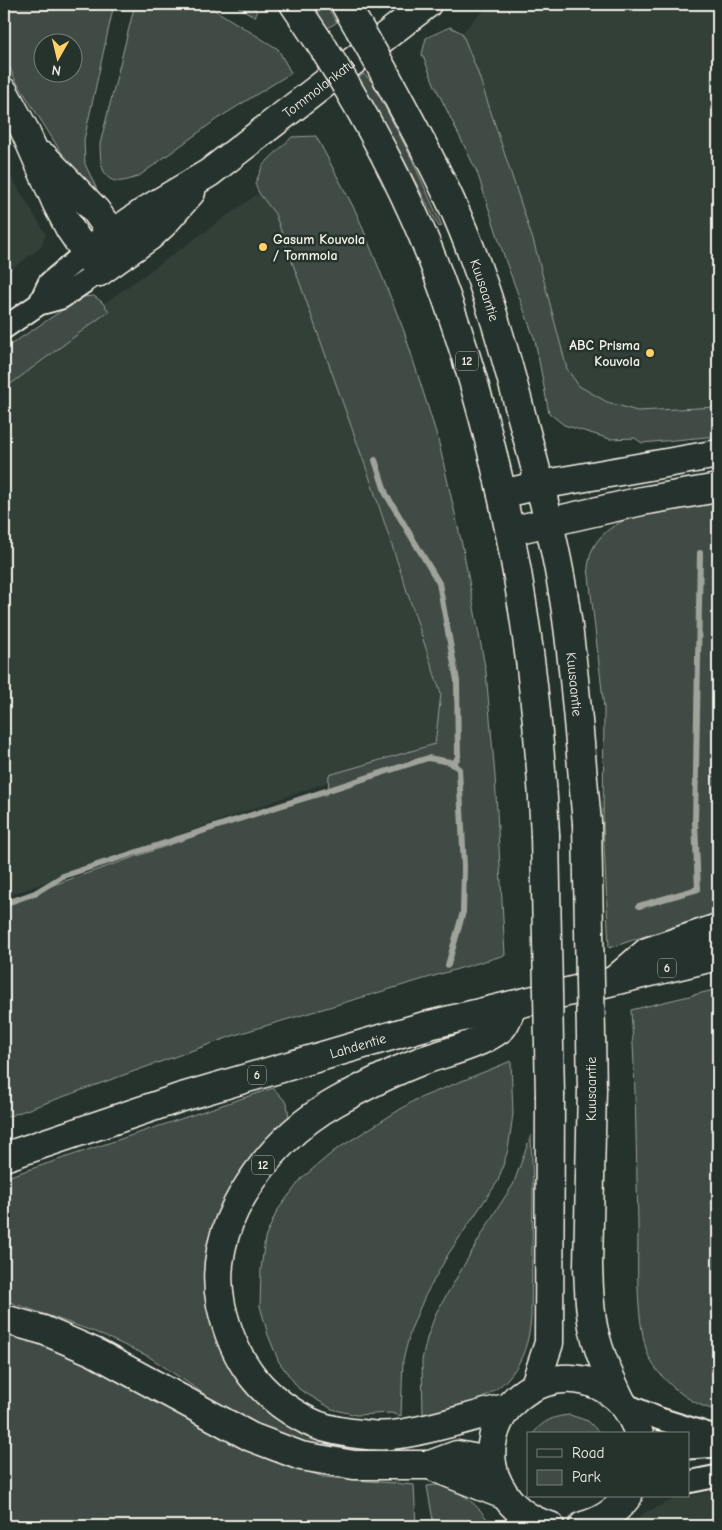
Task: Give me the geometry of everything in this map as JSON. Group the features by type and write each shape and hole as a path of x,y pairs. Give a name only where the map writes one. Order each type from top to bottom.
{"main road":[{"name":"12","path":"294,4 346,85 404,196 435,266 476,390 502,494 525,618 542,760 550,1097 549,1343 535,1385 519,1395 506,1408 398,1435 362,1434 324,1427 311,1422 272,1398 254,1380 233,1345 225,1322 219,1295 218,1270 221,1248 227,1227 237,1204 271,1153 302,1125 334,1103 374,1082 419,1062 480,1041 502,1028 513,1004"},
{"name":"Kuusaantie","path":"344,4 422,141 452,204 480,275 503,345 549,523 565,605 587,824 592,1089 588,1266 590,1299 594,1331 599,1349 622,1403"},
{"name":"Tommolankatu","path":"93,262 119,244 163,224 209,173 427,4"},
{"path":"4,92 24,129 57,204 93,262"},
{"path":"24,129 44,156 96,211 119,244"},
{"path":"502,494 540,485 718,454"},
{"path":"510,531 642,501 718,488"},
{"path":"616,979 647,952 718,928"},
{"name":"Lahdentie","path":"4,1157 179,1098 425,1026 718,956"},
{"path":"4,1319 43,1330 94,1352 139,1375 225,1424 251,1437 301,1456 354,1465 430,1465 457,1456 473,1458 492,1465"},
{"path":"535,1385 558,1379 582,1380 597,1384 622,1403 633,1419 638,1432"},
{"path":"506,1408 499,1421 491,1450 496,1481 504,1495 519,1512 537,1522 550,1526"},
{"path":"430,1465 453,1476 504,1495"},
{"path":"583,1526 598,1522 609,1516 629,1498"}],"street":[{"name":"Tommolankatu","path":"4,328 39,304 49,283 93,262"},
{"path":"622,1403 660,1420 718,1437"},
{"path":"690,1448 704,1449 718,1446"},
{"path":"690,1482 718,1476"}],"shaded area":[{"path":"495,4 718,4 718,407 638,411 607,402 579,386 567,369 534,243 478,73 462,33 476,17"},
{"path":"4,165 46,234 40,248 4,275"},
{"path":"259,193 275,214 319,334 369,476 441,694 435,744 4,897 4,375"},
{"path":"718,1490 718,1526 633,1526 633,1522 646,1512 675,1499 690,1498 690,1496"}],"green space":[{"path":"4,4 114,4 84,140 85,164 99,194 96,195 73,170 13,76 4,52"},
{"path":"135,4 205,4 278,49 291,73 217,119 139,176 119,181 108,177 104,171 100,155 100,144"},
{"path":"234,4 252,4 257,12 255,17"},
{"path":"312,4 325,4 337,22 328,28"},
{"path":"450,27 462,33 478,73 534,243 567,369 579,386 607,402 637,411 718,407 718,436 642,443 635,438 610,439 564,425 549,413 535,340 506,262 477,172 435,86 422,54 426,38"},
{"path":"364,74 372,82 411,157 442,226 439,227 358,78"},
{"path":"316,136 357,214 380,271 404,331 438,439 463,549 486,672 495,776 505,955 238,1034 4,1118 4,902 259,814 328,794 329,775 435,744 441,694 369,476 275,214 259,193 255,184 263,165 292,137"},
{"path":"94,296 109,311 4,389 4,349 82,297"},
{"path":"718,499 718,912 609,948 603,824 604,708 588,567 591,552 603,535 615,525 631,517 667,507"},
{"path":"718,989 718,1410 697,1404 666,1381 651,1362 643,1336 638,1288 636,1117 631,1010"},
{"path":"511,1061 513,1114 508,1150 498,1181 449,1253 425,1296 411,1329 403,1360 401,1416 391,1413 356,1415 332,1409 299,1389 279,1362 268,1335 260,1306 261,1269 265,1238 277,1211 302,1178 334,1151 415,1100"},
{"path":"273,1088 287,1103 289,1118 261,1146 235,1180 220,1209 229,1358 371,1447 370,1452 341,1450 301,1443 266,1430 225,1408 148,1356 95,1332 4,1300 4,1178"},
{"path":"531,1135 533,1187 531,1318 525,1350 511,1374 502,1385 490,1393 460,1407 423,1416 422,1360 436,1313 495,1212 513,1185"},
{"path":"4,1333 82,1359 149,1394 215,1433 274,1461 324,1477 414,1485 416,1526 4,1525"},
{"path":"570,1415 588,1421 599,1432 535,1432 549,1420"},
{"path":"438,1485 447,1487 469,1500 492,1526 434,1526 427,1486"}],"waterway":[{"path":"375,460 386,494 439,583 457,681 458,757 453,765"},
{"path":"639,906 698,889 695,822 700,553"},
{"path":"4,904 35,893 63,876 428,758 450,762 459,769 464,867 463,912 448,965"}],"place":[{"name":"Gasum Kouvola / Tommola","path":"263,247"},
{"name":"ABC Prisma Kouvola","path":"650,353"}]}
